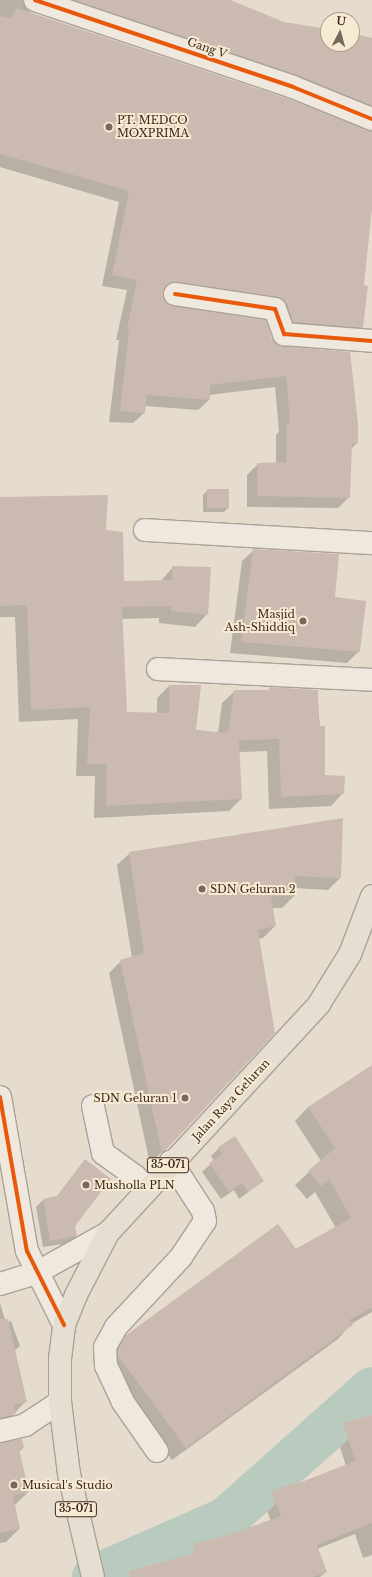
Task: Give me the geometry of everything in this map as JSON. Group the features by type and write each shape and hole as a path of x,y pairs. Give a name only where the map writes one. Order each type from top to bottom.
{"main road":[{"name":"Jalan Raya Geluran","path":"93,1577 83,1543 69,1474 60,1402 60,1359 64,1325 76,1295 108,1233 171,1162 319,1004 350,954 372,896"}],"street":[{"name":"Gang V","path":"35,0 293,87 372,119"},
{"path":"175,294 275,309 284,334 372,341"},
{"path":"145,530 372,543"},
{"path":"158,669 372,680"},
{"path":"0,1097 27,1251 36,1273 64,1325"},
{"path":"93,1106 104,1153 135,1176 147,1189"},
{"path":"156,1451 123,1402 106,1366 105,1347 116,1327 181,1257 205,1221 203,1211 171,1162"},
{"path":"0,1284 36,1273 108,1233"},
{"path":"0,1431 25,1425 60,1402"}],"building":[{"path":"74,0 230,0 284,22 320,28 320,52 360,52 360,35 372,38 372,106 297,75"},
{"path":"17,8 289,99 372,131 372,208 364,285 368,286 363,328 293,322 287,304 277,297 177,282 166,286 163,293 167,304 173,306 266,320 272,339 283,346 350,352 358,424 358,443 352,443 350,498 257,496 257,463 286,462 287,423 290,423 286,376 210,385 210,400 147,395 145,413 120,411 129,330 127,329 137,280 112,275 129,191 0,154 0,16 11,18"},
{"path":"207,489 229,489 229,508 207,508"},
{"path":"108,495 106,530 123,532 124,581 172,580 172,566 211,567 208,615 171,611 171,606 122,607 127,712 169,713 169,685 201,685 196,730 228,733 234,690 270,690 270,687 318,690 319,726 325,726 325,775 345,776 344,794 281,797 279,739 239,740 242,799 106,806 107,764 87,764 90,707 31,710 27,605 0,606 0,497"},
{"name":"Masjid Ash-Shiddiq","path":"253,549 339,554 335,597 366,601 360,652 241,642"},
{"path":"343,818 341,878 295,876 295,896 271,896 276,926 258,930 275,1033 162,1154 120,960 144,953 129,852"},
{"path":"372,1065 372,1308 349,1320 353,1325 186,1448 118,1356 118,1350 125,1336 278,1224 296,1249 351,1218 329,1179 321,1186 308,1171 335,1148 308,1107"},
{"path":"235,1136 264,1181 248,1192 242,1183 229,1192 209,1163 223,1154 218,1147"},
{"path":"85,1159 111,1179 75,1226 77,1236 50,1241 43,1199 57,1196"},
{"path":"0,1319 8,1319 27,1402 14,1405 16,1414 0,1418"},
{"path":"372,1415 372,1523 317,1545 327,1572 313,1577 130,1577 129,1571 195,1553 192,1544 225,1536 281,1516 271,1491 294,1483 294,1485 355,1461 343,1423"},
{"path":"22,1439 24,1448 19,1449 29,1492 13,1496 20,1529 0,1533 0,1443"}],"waterway":[{"path":"94,1577 226,1519 372,1389"}],"cycle path":[{"path":"35,0 293,87 372,119"},
{"path":"175,294 275,309 284,334 372,341"},
{"path":"0,1097 27,1251 64,1325"}],"place":[{"name":"PT. MEDCO MOXPRIMA","path":"109,127"},
{"name":"Masjid Ash-Shiddiq","path":"303,621"},
{"name":"SDN Geluran 2","path":"202,889"},
{"name":"SDN Geluran 1","path":"185,1098"},
{"name":"Musholla PLN","path":"86,1185"},
{"name":"Musical's Studio","path":"14,1485"}]}
